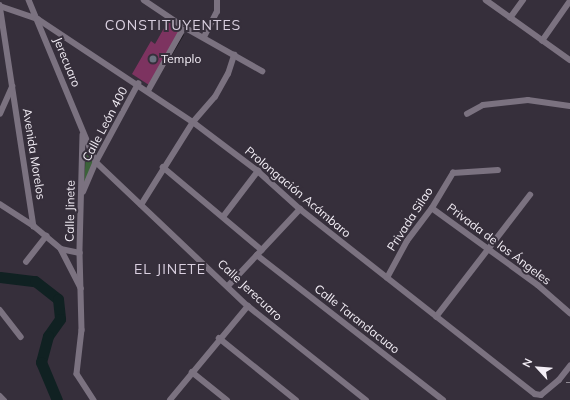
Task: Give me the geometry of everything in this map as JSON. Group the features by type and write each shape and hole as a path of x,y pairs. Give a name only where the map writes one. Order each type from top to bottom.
{"street":[{"name":"Jerecuaro","path":"29,0 83,133"},
{"path":"144,0 184,27 262,71"},
{"path":"204,37 217,12 217,0"},
{"path":"486,0 570,60"},
{"path":"510,18 523,0"},
{"path":"542,41 570,1"},
{"name":"Prolongación Acámbaro","path":"0,6 38,19 138,84 193,122 258,171 300,209 535,394 541,394 559,380 570,366"},
{"name":"Avenida Morelos","path":"0,6 34,226"},
{"path":"148,91 184,27"},
{"path":"141,205 163,167 193,122 215,97 228,74 234,55"},
{"name":"Calle León 400","path":"81,196 96,162 138,84"},
{"path":"0,114 3,100 12,87"},
{"path":"467,114 483,105 528,100 570,106"},
{"name":"Calle Jerecuaro","path":"83,133 96,162 229,285 248,306 366,400"},
{"name":"Calle Jinete","path":"83,133 80,253 82,330 77,374 94,400"},
{"name":"Calle Tarandacuao","path":"163,167 223,217 259,253 443,400"},
{"name":"Privada Silao","path":"387,278 407,241 432,208 453,173 498,170"},
{"path":"223,217 258,171"},
{"path":"436,317 530,195"},
{"path":"0,204 34,226 61,249 82,290"},
{"name":"Privada de los Ángeles","path":"432,208 538,285 570,314"},
{"path":"229,285 300,209"},
{"path":"26,262 46,236"},
{"path":"61,249 80,253"},
{"path":"170,400 219,338 248,306"},
{"path":"0,310 21,336"},
{"path":"219,338 296,400"},
{"path":"192,372 227,400"},
{"path":"0,396 4,400"}],"green space":[{"path":"86,154 95,162 84,183"}],"building":[{"name":"Templo","path":"168,21 181,31 149,85 132,74 151,41 155,44"}],"waterway":[{"path":"0,277 35,281 58,299 60,319 48,336 41,362 57,400"}],"place":[{"name":"Templo","path":"153,59"}],"district":[{"name":"CONSTITUYENTES","path":"173,25"},
{"name":"EL JINETE","path":"170,269"}]}
